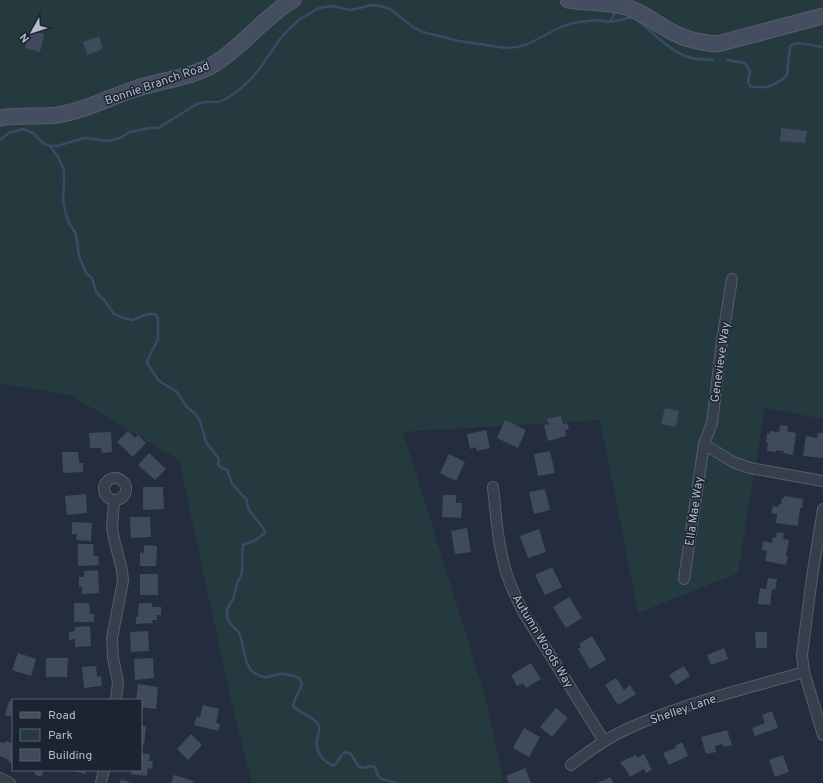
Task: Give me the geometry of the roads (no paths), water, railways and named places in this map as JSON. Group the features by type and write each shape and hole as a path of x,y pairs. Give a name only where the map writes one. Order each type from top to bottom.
{"street":[{"name":"Bonnie Branch Road","path":"0,118 57,115 71,112 136,88 204,69 216,63 269,17 293,0"},
{"path":"568,0 626,7 689,40 717,44 823,16"},
{"name":"Genevieve Way","path":"704,444 712,423 722,341 732,279"},
{"path":"704,444 733,462 750,468 823,481"},
{"name":"Ella Mae Way","path":"684,579 704,444"},
{"name":"Autumn Woods Way","path":"493,487 502,555 514,594 525,615 604,741"},
{"path":"114,500 112,528 122,570 123,581 112,638 113,658 118,682 116,699"},
{"path":"823,509 812,577 802,655 804,672 810,695 823,735"},
{"name":"Shelley Lane","path":"571,765 604,741 627,729 691,705 804,672"},
{"path":"101,783 104,771"},
{"path":"0,778 10,783"}],"waterway":[{"path":"0,140 9,133 23,129 33,133 43,143 50,146 57,146 84,138 110,141 120,138 130,132 149,128 158,128 197,104 205,102 219,102 239,90 260,68 280,39 289,29 300,19 319,8 331,6 351,10 372,5 380,6 390,9 413,27 423,32 459,41 506,48 528,44 561,27 573,23 595,20 610,22 633,17 667,45 681,54 694,59 713,60"},
{"path":"610,22 614,14"},
{"path":"727,60 745,63 750,71 748,82 750,86 766,87 779,82 787,75 790,46 801,43 823,47"},
{"path":"50,146 58,157 64,170 63,198 65,211 69,223 76,234 79,256 86,273 92,278 96,292 105,301 114,314 124,318 132,320 148,314 155,314 158,319 158,339 147,363 159,381 177,392 186,406 200,421 206,442 219,459 218,464 220,467 227,470 232,484 246,499 249,510 264,529 265,533 254,541 243,545 241,577 238,581 233,599 227,610 228,620 237,630 241,638 246,661 252,671 263,677 284,674 300,679 302,685 293,706 318,724 319,730 317,748 326,762 334,766 341,755 346,752 351,754 358,766 365,768 370,766 375,767 378,776 382,779 397,783"}]}
